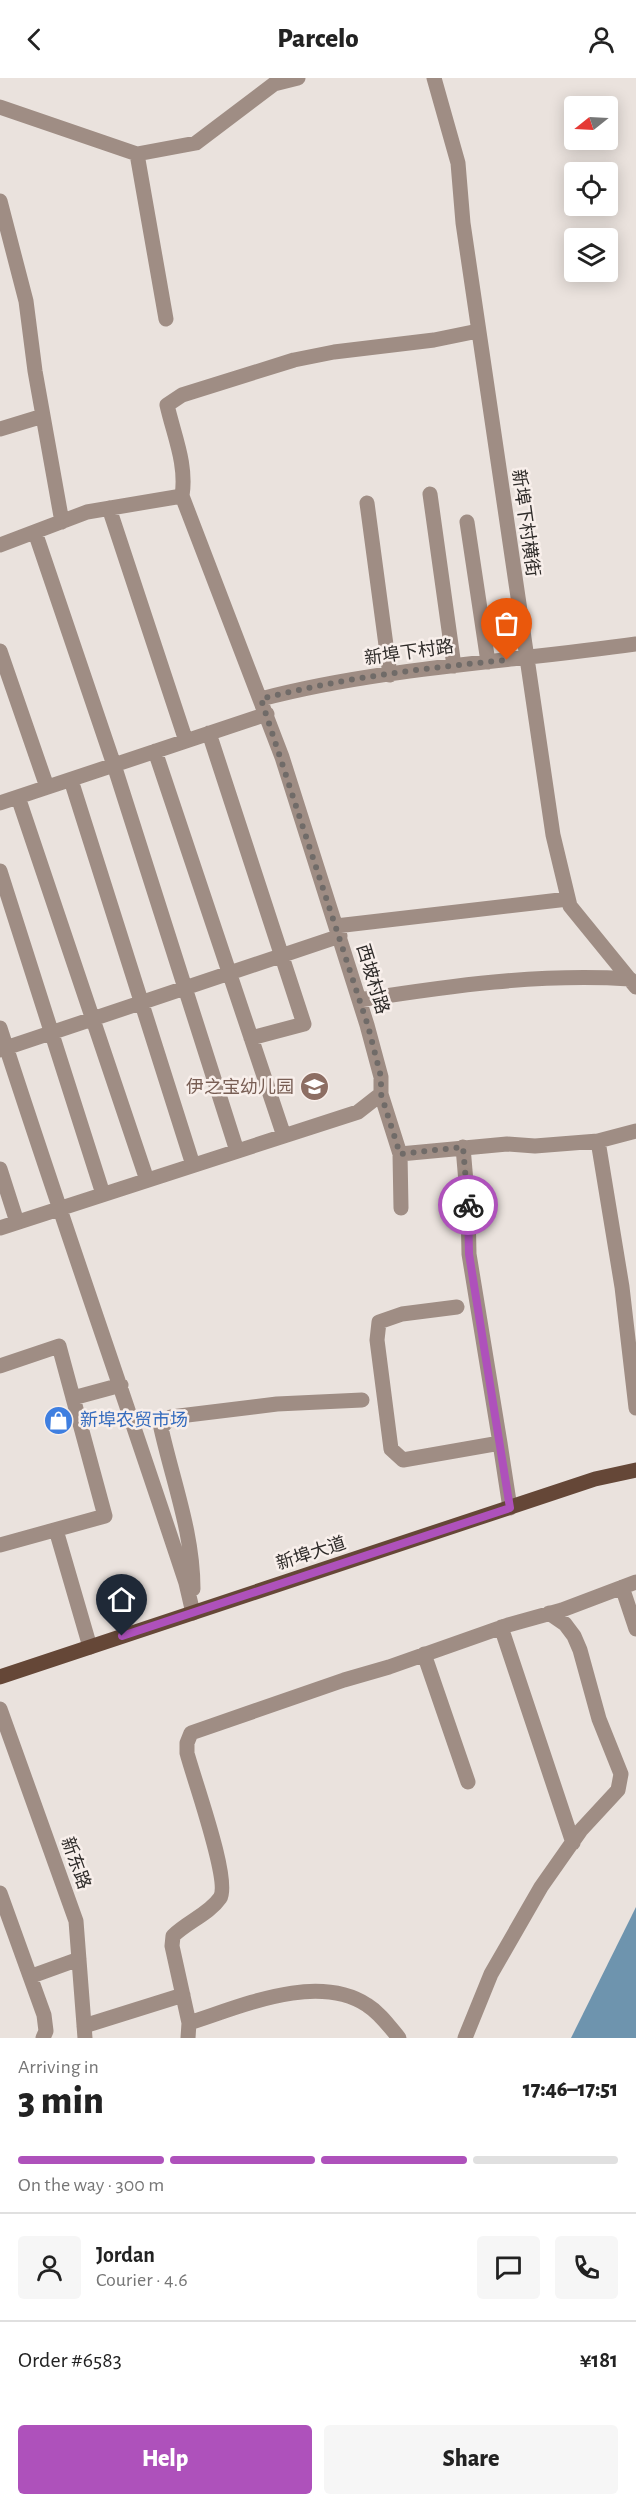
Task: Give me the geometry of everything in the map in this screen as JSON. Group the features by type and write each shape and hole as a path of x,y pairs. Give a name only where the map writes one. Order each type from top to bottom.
{"main road":[{"name":"新埠大道","path":"0,1677 594,1479 636,1470"}],"street":[{"path":"0,107 137,154 196,143 274,84 298,78"},
{"name":"新埠下村横街","path":"434,78 458,163 463,223 478,331 553,835 570,906 633,983"},
{"path":"137,154 166,319"},
{"path":"0,201 26,301 62,522"},
{"path":"0,545 87,512 182,496 184,480 180,450 168,405 182,394 294,360 333,352 434,340 478,331"},
{"path":"0,429 43,416"},
{"path":"429,494 454,666"},
{"name":"西坡村路","path":"182,496 267,714 338,931 381,1077 381,1094 400,1154 400,1208"},
{"path":"367,503 390,675"},
{"path":"109,508 186,741"},
{"path":"467,522 488,662"},
{"path":"35,532 114,765 237,1151"},
{"name":"新埠下村路","path":"261,699 302,688 390,675 636,644"},
{"path":"0,651 47,787"},
{"path":"0,803 267,714"},
{"path":"209,733 304,1024 251,1038"},
{"path":"155,751 284,1136"},
{"path":"71,780 193,1165"},
{"path":"18,797 147,1180"},
{"path":"0,871 103,1194"},
{"path":"3,1049 282,956 338,931 568,899"},
{"path":"359,1000 491,981 600,977 633,983"},
{"path":"0,1028 3,1049 121,1385 186,1583 193,1613"},
{"path":"0,1228 358,1112 381,1094"},
{"path":"400,1154 507,1144 535,1146 598,1141 636,1131"},
{"path":"598,1141 622,1287 636,1408"},
{"path":"463,1147 469,1254 510,1508"},
{"path":"0,1168 17,1222"},
{"path":"457,1307 402,1314 379,1322 377,1340 391,1449 402,1460 500,1443"},
{"path":"0,1366 59,1346 105,1516 0,1545"},
{"path":"74,1398 121,1385"},
{"path":"193,1613 193,1564 186,1523 161,1428 171,1417 277,1404 362,1400"},
{"path":"56,1530 90,1647"},
{"path":"188,2032 183,1995 172,1946 173,1936 192,1919 204,1913 222,1895 220,1872 211,1833 187,1753 187,1743 191,1733 629,1585 636,1629"},
{"path":"465,2038 491,1974 542,1887 573,1842 618,1790 621,1774 599,1719 574,1636 564,1623 549,1613"},
{"path":"501,1627 573,1842"},
{"path":"424,1654 468,1782"},
{"name":"新东路","path":"0,1709 76,1921 84,2032"},
{"path":"0,1893 32,1976 44,2015 46,2031 43,2038"},
{"path":"32,1976 79,1959"},
{"path":"172,2038 274,1997 293,1992 312,1991 354,1998 369,2006 384,2019 399,2038"},
{"path":"84,2032 183,1995"}],"water":[{"path":"636,1907 636,2038 571,2038"}],"way so far":[{"path":"468,1205 463,1147 400,1154 381,1094 381,1077 368,1026 304,832 282,757 261,699 302,688 350,680 507,660"}],"place":[{"name":"伊之宝幼儿园","path":"315,1087"},
{"name":"新埠农贸市场","path":"59,1420"}],"route":[{"path":"122,1636 510,1508 469,1254 468,1205"}]}
